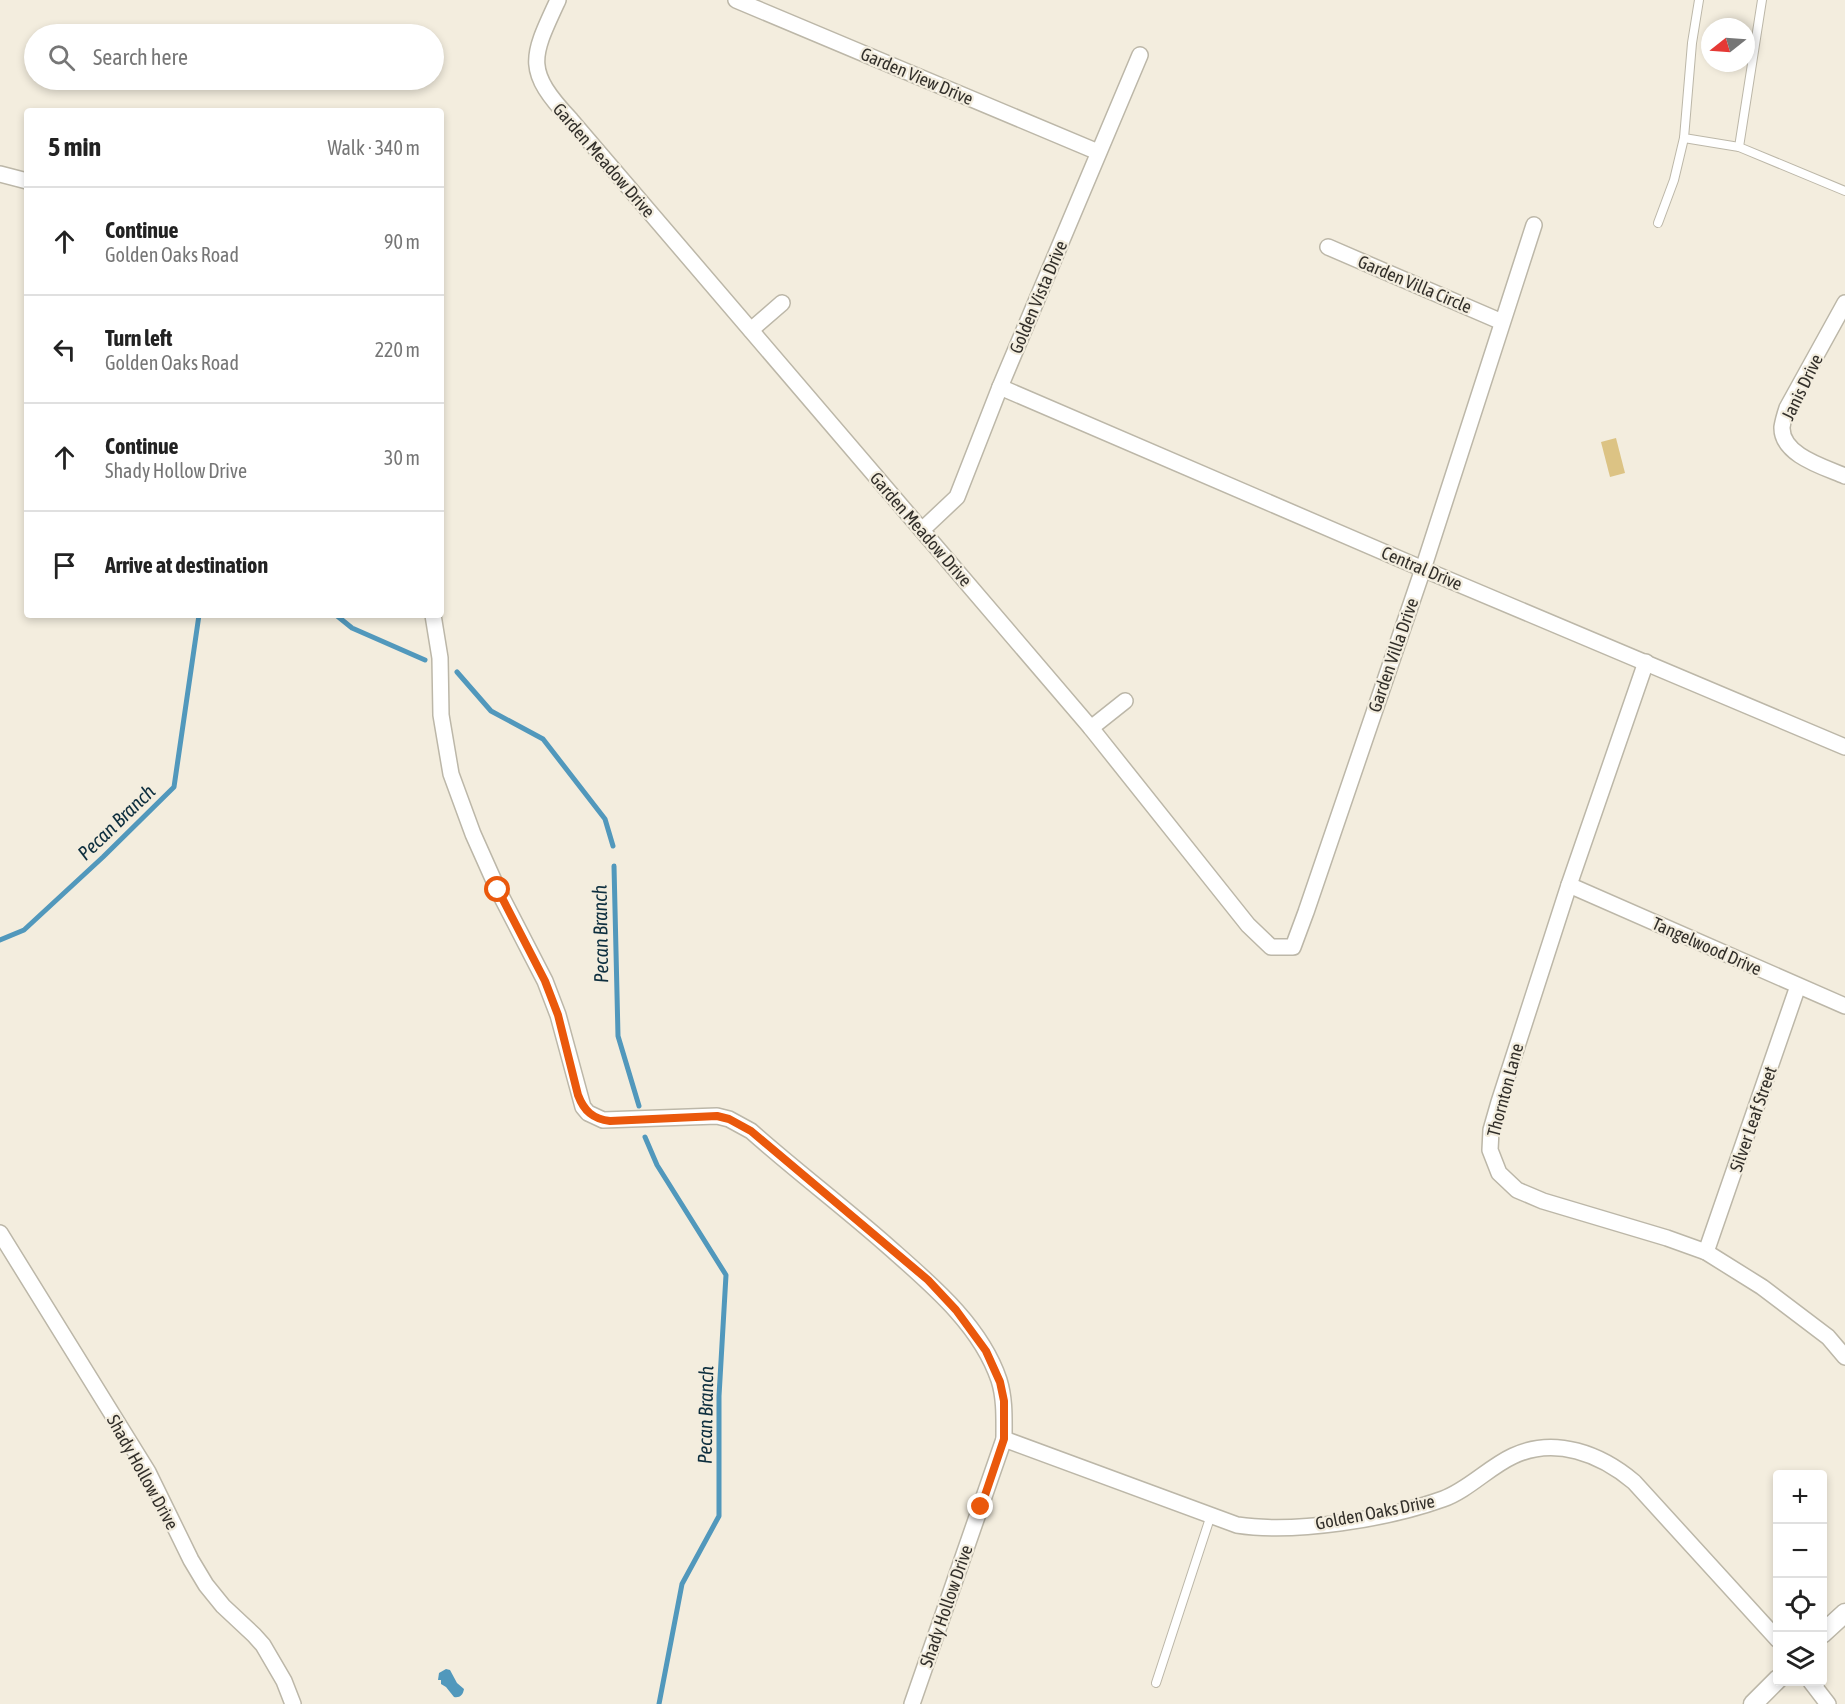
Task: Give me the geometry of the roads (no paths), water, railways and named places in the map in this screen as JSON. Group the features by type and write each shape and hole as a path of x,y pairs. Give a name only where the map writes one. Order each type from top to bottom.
{"street":[{"name":"Garden Meadow Drive","path":"558,0 545,28 536,59 539,79 551,99 1091,728 1248,924 1271,947 1293,947"},
{"name":"Garden View Drive","path":"736,0 1098,152"},
{"name":"Golden Vista Drive","path":"922,530 957,497 1000,387 1140,55"},
{"path":"0,174 24,180"},
{"name":"Garden Villa Drive","path":"1293,947 1423,568 1534,225"},
{"name":"Garden Villa Circle","path":"1328,247 1503,322"},
{"path":"751,330 782,303"},
{"name":"Janis Drive","path":"1845,303 1787,408 1782,428 1785,441 1792,451 1845,476"},
{"name":"Central Drive","path":"1000,387 1845,747"},
{"name":"Shady Hollow Drive","path":"433,618 440,658 441,714 451,774 473,834 498,890 545,981 558,1015 582,1107 588,1113 603,1120 717,1116 729,1119 751,1131 928,1280 956,1310 986,1351 1000,1382 1004,1401 1004,1439 912,1704"},
{"name":"Thornton Lane","path":"1646,662 1569,885 1491,1130 1490,1150 1499,1173 1517,1190 1543,1201 1707,1252 1762,1287 1828,1337 1845,1357"},
{"path":"1091,728 1125,700"},
{"name":"Tangelwood Drive","path":"1569,885 1845,1006"},
{"name":"Silver Leaf Street","path":"1707,1252 1798,986"},
{"name":"Shady Hollow Drive","path":"0,1233 148,1472 186,1550 206,1585 263,1645 281,1675 293,1704"},
{"name":"Golden Oaks Drive","path":"1004,1439 1237,1525 1254,1527 1302,1526 1355,1520 1418,1508 1447,1498 1512,1456 1531,1449 1569,1448 1604,1460 1634,1482 1773,1635"},
{"path":"1824,1632 1845,1613"},
{"path":"1753,1704 1773,1684"},
{"path":"1814,1686 1828,1704"}],"lane":[{"path":"1658,223 1674,180 1684,138 1692,43 1699,0"},
{"path":"1739,147 1762,0"},
{"path":"1684,138 1739,147 1845,191"},
{"path":"1156,1683 1211,1515"}],"water":[{"path":"446,1669 450,1670 457,1683 464,1689 460,1696 454,1697 441,1684 441,1680 438,1680 439,1673"}],"waterway":[{"name":"Pecan Branch","path":"0,940 24,930 174,787 199,618"},
{"name":"Pecan Branch","path":"340,618 352,628 425,660"},
{"name":"Pecan Branch","path":"457,672 491,711 543,739 605,819 613,846"},
{"name":"Pecan Branch","path":"614,866 618,1036 639,1106"},
{"name":"Pecan Branch","path":"645,1137 657,1165 726,1275 719,1396 719,1516 682,1584 659,1704"}]}
